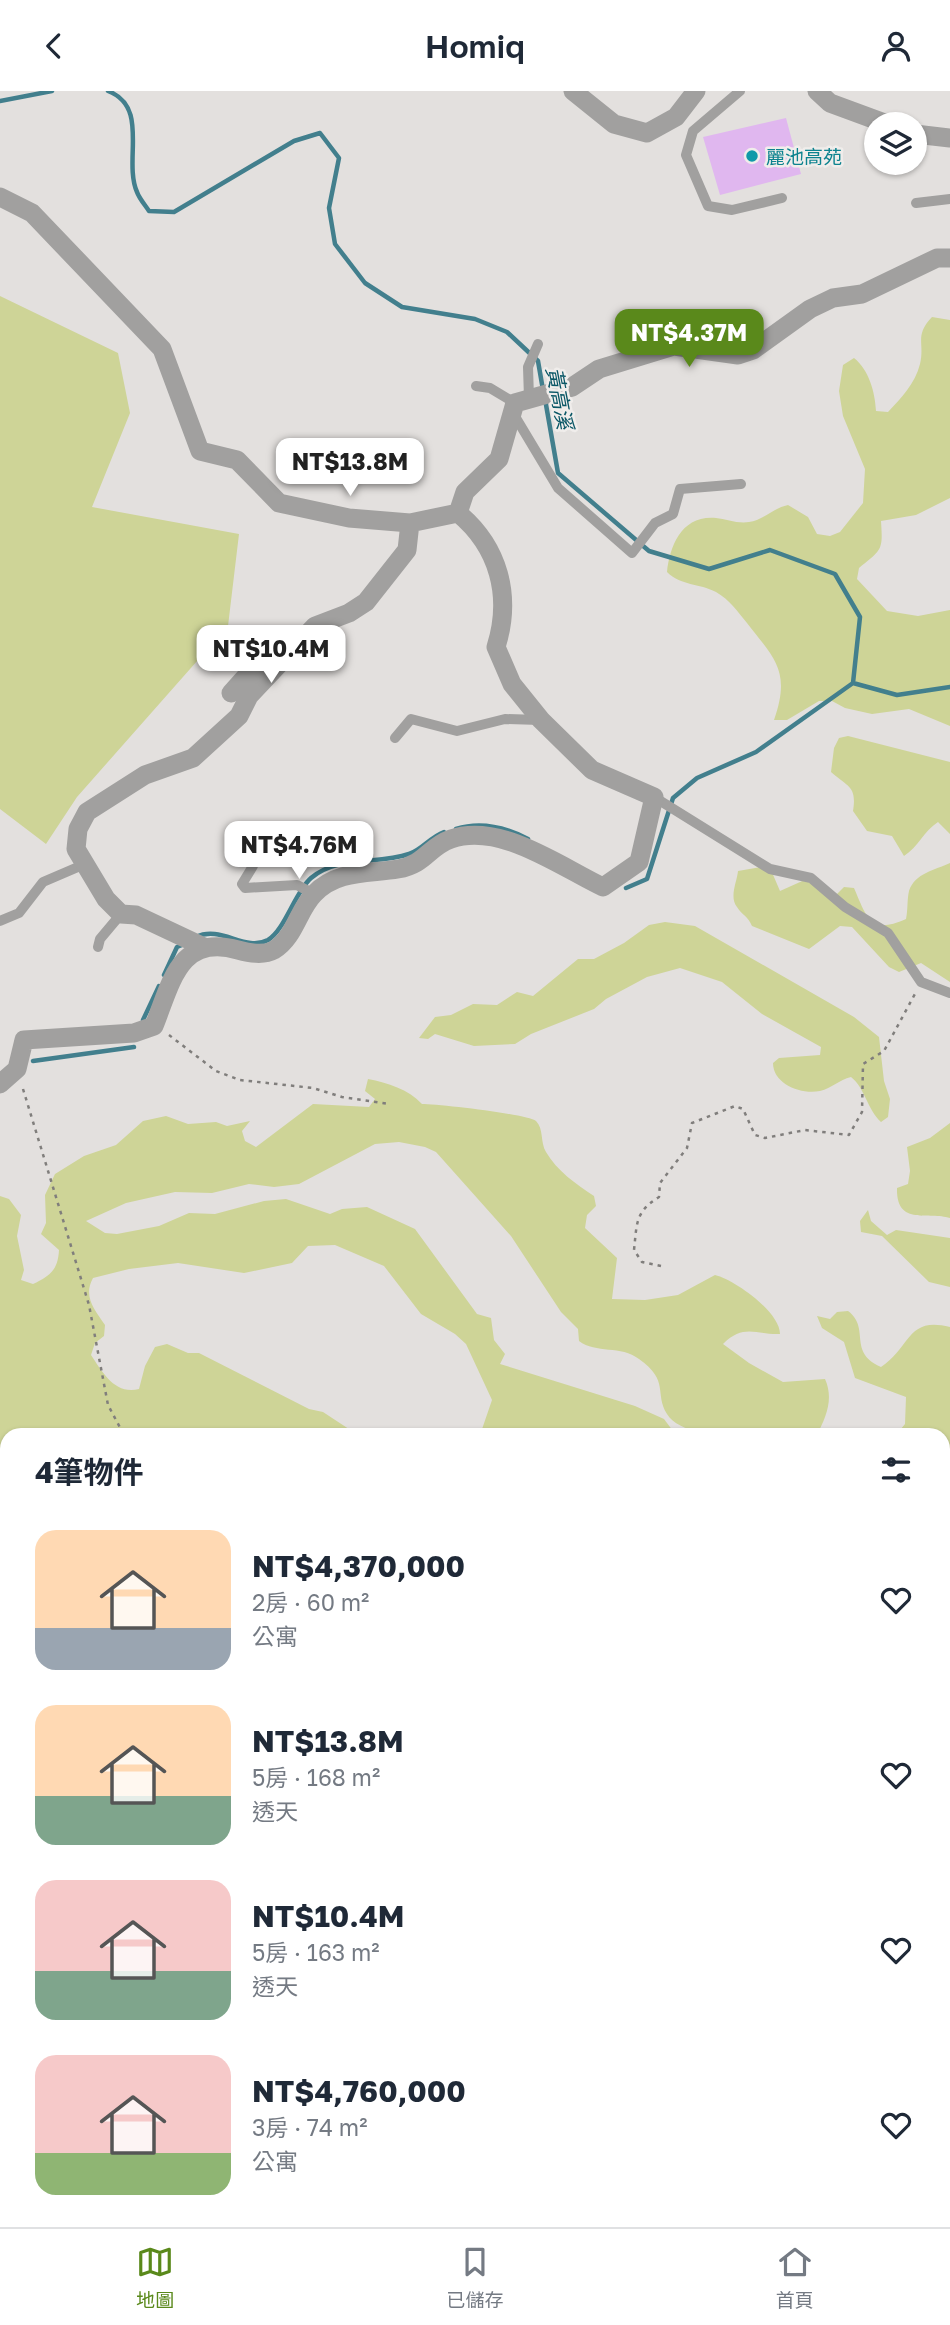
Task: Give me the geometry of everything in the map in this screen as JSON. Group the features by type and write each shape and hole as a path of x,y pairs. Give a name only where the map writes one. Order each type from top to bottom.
{"street":[{"path":"573,91 614,124 648,133 677,117 696,91"},
{"path":"817,91 830,103 864,116"},
{"path":"927,135 950,138"},
{"path":"0,197 32,213 162,349 200,451 237,460 279,503 349,518 410,523 458,513"},
{"path":"458,513 465,492 499,459 519,405 572,387 599,369 674,347 738,355 753,350 810,309 833,298 862,294 937,258 950,258"},
{"path":"410,523 407,550 366,602 349,613 315,626 248,696 239,716 193,758 145,775 87,812 78,829 76,849 106,899 121,914 136,915 204,947 227,947 253,954 274,950 290,933 314,894 342,875 419,864 439,843 481,833 501,837 603,887 639,862 654,797 592,770 541,720 512,684 496,647 503,623 500,586 491,549 476,529 458,513"},
{"path":"231,692 248,674 291,652"},
{"path":"0,1084 17,1069 24,1040 134,1033 154,1027 184,958 204,947"}],"lane":[{"path":"740,91 694,131 686,155 708,206 732,210 782,198"},
{"path":"916,203 950,199"},
{"path":"519,405 528,367 538,344"},
{"path":"476,386 490,388 519,405 558,488 632,553 655,523 673,514 680,489 741,484"},
{"path":"395,738 411,719 457,731 505,719 541,720"},
{"path":"654,797 770,869 811,878 845,907 888,933 921,982 950,993"},
{"path":"0,921 19,913 43,883 85,864"},
{"path":"253,866 242,884 245,888 298,885 314,894"},
{"path":"98,947 100,939 121,914"}],"path":[{"path":"661,1266 642,1262 634,1250 637,1225 642,1207 659,1197 660,1183 687,1148 692,1123 735,1106 743,1109 755,1135 765,1138 805,1130 849,1135 862,1112 863,1064 884,1051 921,982"},
{"path":"154,1027 184,1045 216,1071 240,1080 313,1088 342,1097 389,1104"},
{"path":"17,1069 89,1304 108,1405 120,1428"}],"green space":[{"path":"0,296 118,353 130,413 92,507 239,534 228,626 77,797 46,844 0,809"},
{"path":"932,317 950,320 950,498 916,515 881,521 882,538 879,549 859,568 857,579 887,611 918,616 950,610 950,726 909,709 872,714 845,708 832,701 819,701 787,720 774,720 781,689 780,677 772,657 740,614 725,599 710,589 678,580 667,572 671,552 680,534 694,521 716,518 749,522 788,505 808,517 817,534 830,536 840,532 863,503 865,469 843,416 839,391 843,365 854,358 859,363 870,382 876,411 888,412 915,378 920,364 923,329"},
{"path":"848,736 950,762 950,834 938,822 904,856 892,836 867,831 853,811 854,796 850,788 831,772 834,748 839,738"},
{"path":"950,863 950,982 921,963 899,972 889,967 852,927 840,926 809,949 752,926 734,899 738,871 761,867 771,870 780,891 809,878 836,895 844,887 854,888 871,921 885,925 906,919 909,891 916,880"},
{"path":"665,922 695,926 854,1017 879,1037 884,1081 890,1099 888,1117 881,1122 851,1077 824,1090 813,1092 797,1089 783,1082 774,1070 773,1063 779,1058 820,1055 821,1047 762,1014 722,982 680,968 647,977 606,999 594,1009 531,1034 515,1044 474,1046 435,1034 428,1039 419,1038 435,1017 451,1015 473,1004 497,1005 517,992 533,996 578,959 594,959 624,943 649,925"},
{"path":"368,1079 397,1087 422,1104 500,1113 536,1121 550,1159 567,1177 594,1196 596,1206 587,1215 585,1228 617,1258 612,1299 645,1300 678,1295 715,1275 734,1283 765,1307 778,1325 780,1334 744,1332 723,1344 749,1363 783,1382 825,1379 829,1401 820,1428 687,1428 678,1424 663,1407 658,1381 649,1367 624,1352 593,1347 579,1341 578,1329 561,1312 511,1236 436,1152 399,1142 375,1144 299,1184 274,1187 249,1184 212,1193 175,1192 126,1203 86,1221 105,1233 117,1234 159,1226 189,1213 215,1214 264,1201 286,1199 330,1214 342,1209 367,1207 415,1229 477,1314 491,1318 494,1340 505,1354 500,1364 635,1406 664,1419 671,1428 482,1428 492,1400 466,1344 455,1334 421,1314 384,1266 335,1245 308,1246 292,1263 244,1273 178,1263 129,1269 93,1278 90,1297 105,1325 104,1336 95,1343 91,1355 110,1381 123,1389 131,1390 139,1389 145,1366 155,1347 167,1344 188,1353 199,1353 309,1409 323,1412 347,1428 0,1428 0,1196 9,1199 21,1215 17,1236 24,1270 21,1280 33,1284 52,1271 57,1263 59,1250 41,1234 46,1223 45,1195 55,1174 84,1156 116,1145 143,1121 166,1116 188,1124 216,1122 227,1126 250,1121 242,1131 245,1141 256,1147 313,1104 369,1107 375,1099 365,1091"},
{"path":"950,1123 950,1218 908,1213 898,1200 897,1188 908,1184 910,1171 907,1147 930,1138"},
{"path":"868,1210 871,1221 887,1235 896,1230 950,1238 950,1287 929,1282 882,1236 861,1232 860,1221"},
{"path":"848,1311 855,1318 865,1354 881,1367 917,1330 936,1325 950,1327 950,1428 902,1428 905,1424 906,1397 855,1378 844,1342 822,1328 817,1316 830,1319 837,1312"}],"building":[{"name":"麗池高苑","path":"786,118 801,174 720,195 703,137"}],"waterway":[{"name":"黃高溪","path":"0,101 52,91"},
{"name":"黃高溪","path":"108,91 121,99 128,109 133,135 133,179 138,194 149,211 174,212 294,141 320,133 339,158 329,208 335,244 365,283 402,307 475,319 507,332 538,361 543,390"},
{"name":"黃高溪","path":"545,399 558,473 649,551 709,569 770,550 835,574 860,617 853,683"},
{"name":"黃高溪","path":"853,683 897,695 950,687"},
{"path":"626,888 647,879 673,798 697,778 756,752 853,683"},
{"path":"456,829 475,825 493,827 528,839"},
{"path":"196,937 215,934 251,943 268,940 280,928 305,884 322,871 345,863 409,854 444,832"},
{"path":"164,975 177,947 182,945"},
{"path":"143,1020 159,986"},
{"path":"33,1061 134,1047"}],"place":[{"name":"麗池高苑","path":"752,156"}]}
